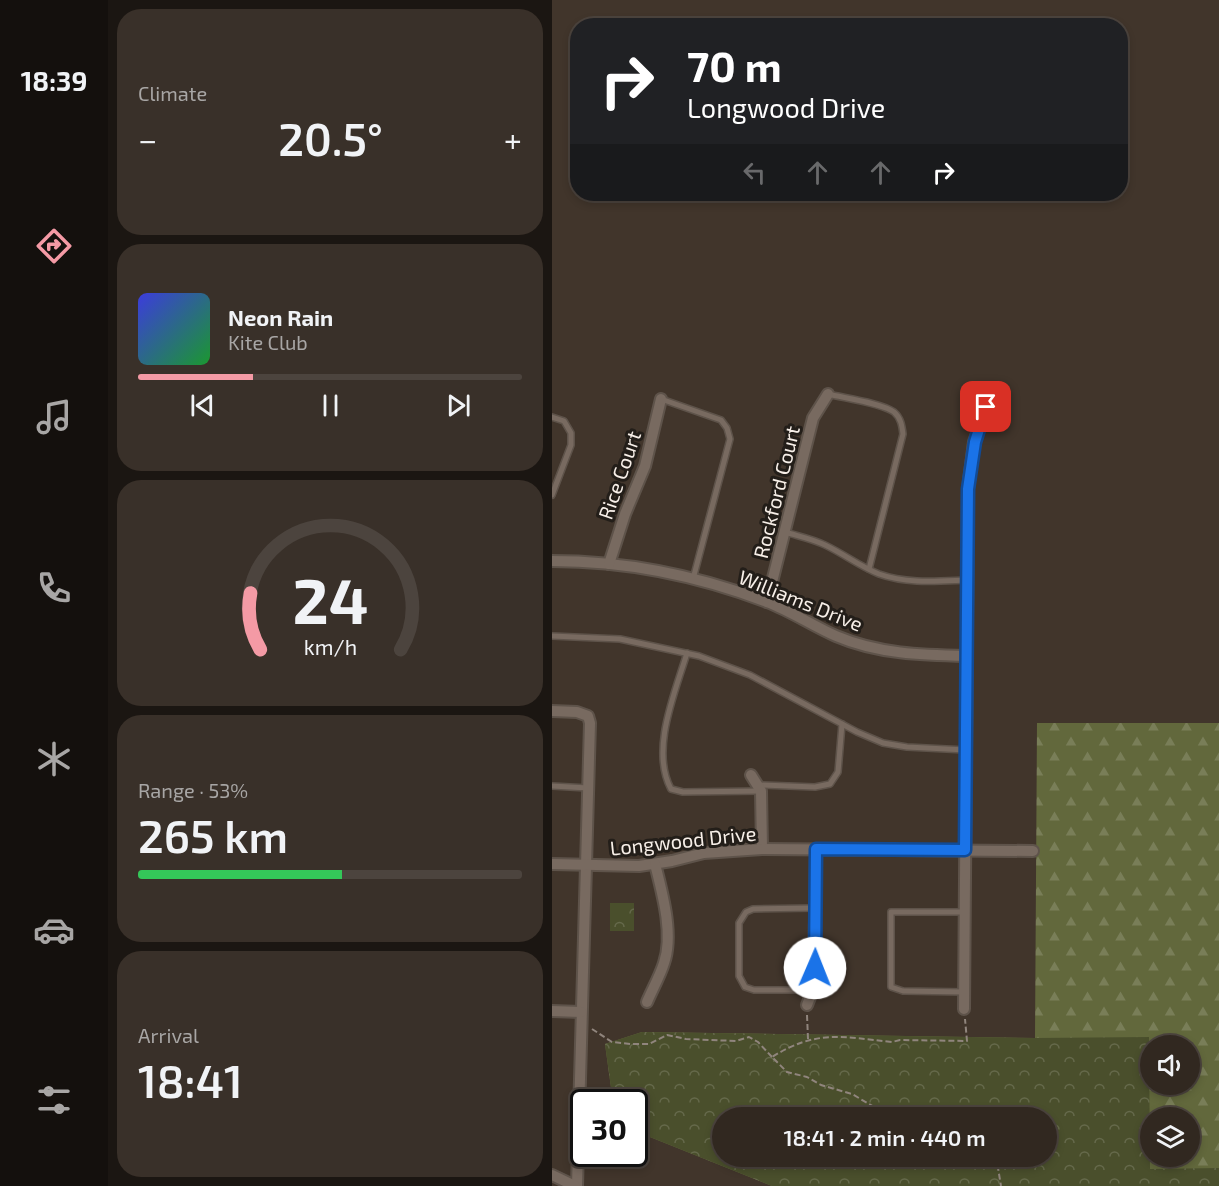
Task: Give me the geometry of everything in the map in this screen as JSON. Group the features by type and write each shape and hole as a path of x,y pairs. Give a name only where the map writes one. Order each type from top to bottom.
{"street":[{"path":"964,1009 968,489 975,442 992,390"},
{"name":"Rockford Court","path":"767,602 813,418 828,394"},
{"name":"Rice Court","path":"609,564 625,514 645,466 661,399"},
{"name":"Williams Drive","path":"552,561 609,564 693,579 767,602 837,636 869,647 895,652 966,656"},
{"path":"552,711 583,713 588,716 590,732 576,1186 552,1175"},
{"path":"751,776 760,788 762,849"},
{"name":"Longwood Drive","path":"552,864 639,866 704,853 762,849 1033,851"},
{"path":"807,1005 813,990 816,849"},
{"path":"646,1002 665,963 667,949 664,898 655,864"},
{"path":"552,1011 581,1012"}],"lane":[{"path":"828,394 886,408 896,414 902,424 903,434 869,569"},
{"path":"661,399 721,420 727,428 730,439 693,579"},
{"path":"552,417 564,421 571,433 571,445 552,495"},
{"path":"785,532 825,545 849,560 880,574 903,579 931,581 967,580"},
{"path":"552,636 620,639 687,653 750,675 883,743 907,747 966,750"},
{"path":"687,653 665,732 662,760 665,778 671,789 683,792 815,787 830,784 838,772 842,724"},
{"path":"552,786 588,788"},
{"path":"813,990 754,990 745,987 739,976 739,923 746,912 753,909 815,908"},
{"path":"964,992 903,991 891,987 891,912 965,912"}],"path":[{"path":"807,1005 808,1039"},
{"path":"772,1057 808,1039 834,1036 892,1042 900,1040 967,1041 964,1009"},
{"path":"581,1026 591,1028 612,1041 631,1044 649,1044 667,1035 686,1039 736,1041 748,1038 758,1042 788,1072 852,1094 874,1107"},
{"path":"998,1167 1001,1186"}],"green space":[{"path":"1037,723 1219,723 1219,1186 772,1186 725,1167 1057,1167 1057,1107 712,1107 712,1162 648,1136 648,1089 611,1089 605,1044 642,1032 1035,1038"},
{"path":"610,903 634,903 634,931 610,931"},
{"path":"642,1032 1035,1038 1140,1037 1140,1095 1149,1095 1150,1107 1140,1107 1140,1167 1150,1167 1150,1169 1219,1168 1219,1186 772,1186 725,1167 1057,1167 1057,1107 712,1107 712,1162 648,1136 648,1089 611,1089 605,1044"}],"route":[{"path":"815,968 816,849 965,850 968,489 975,442 986,407"}]}
